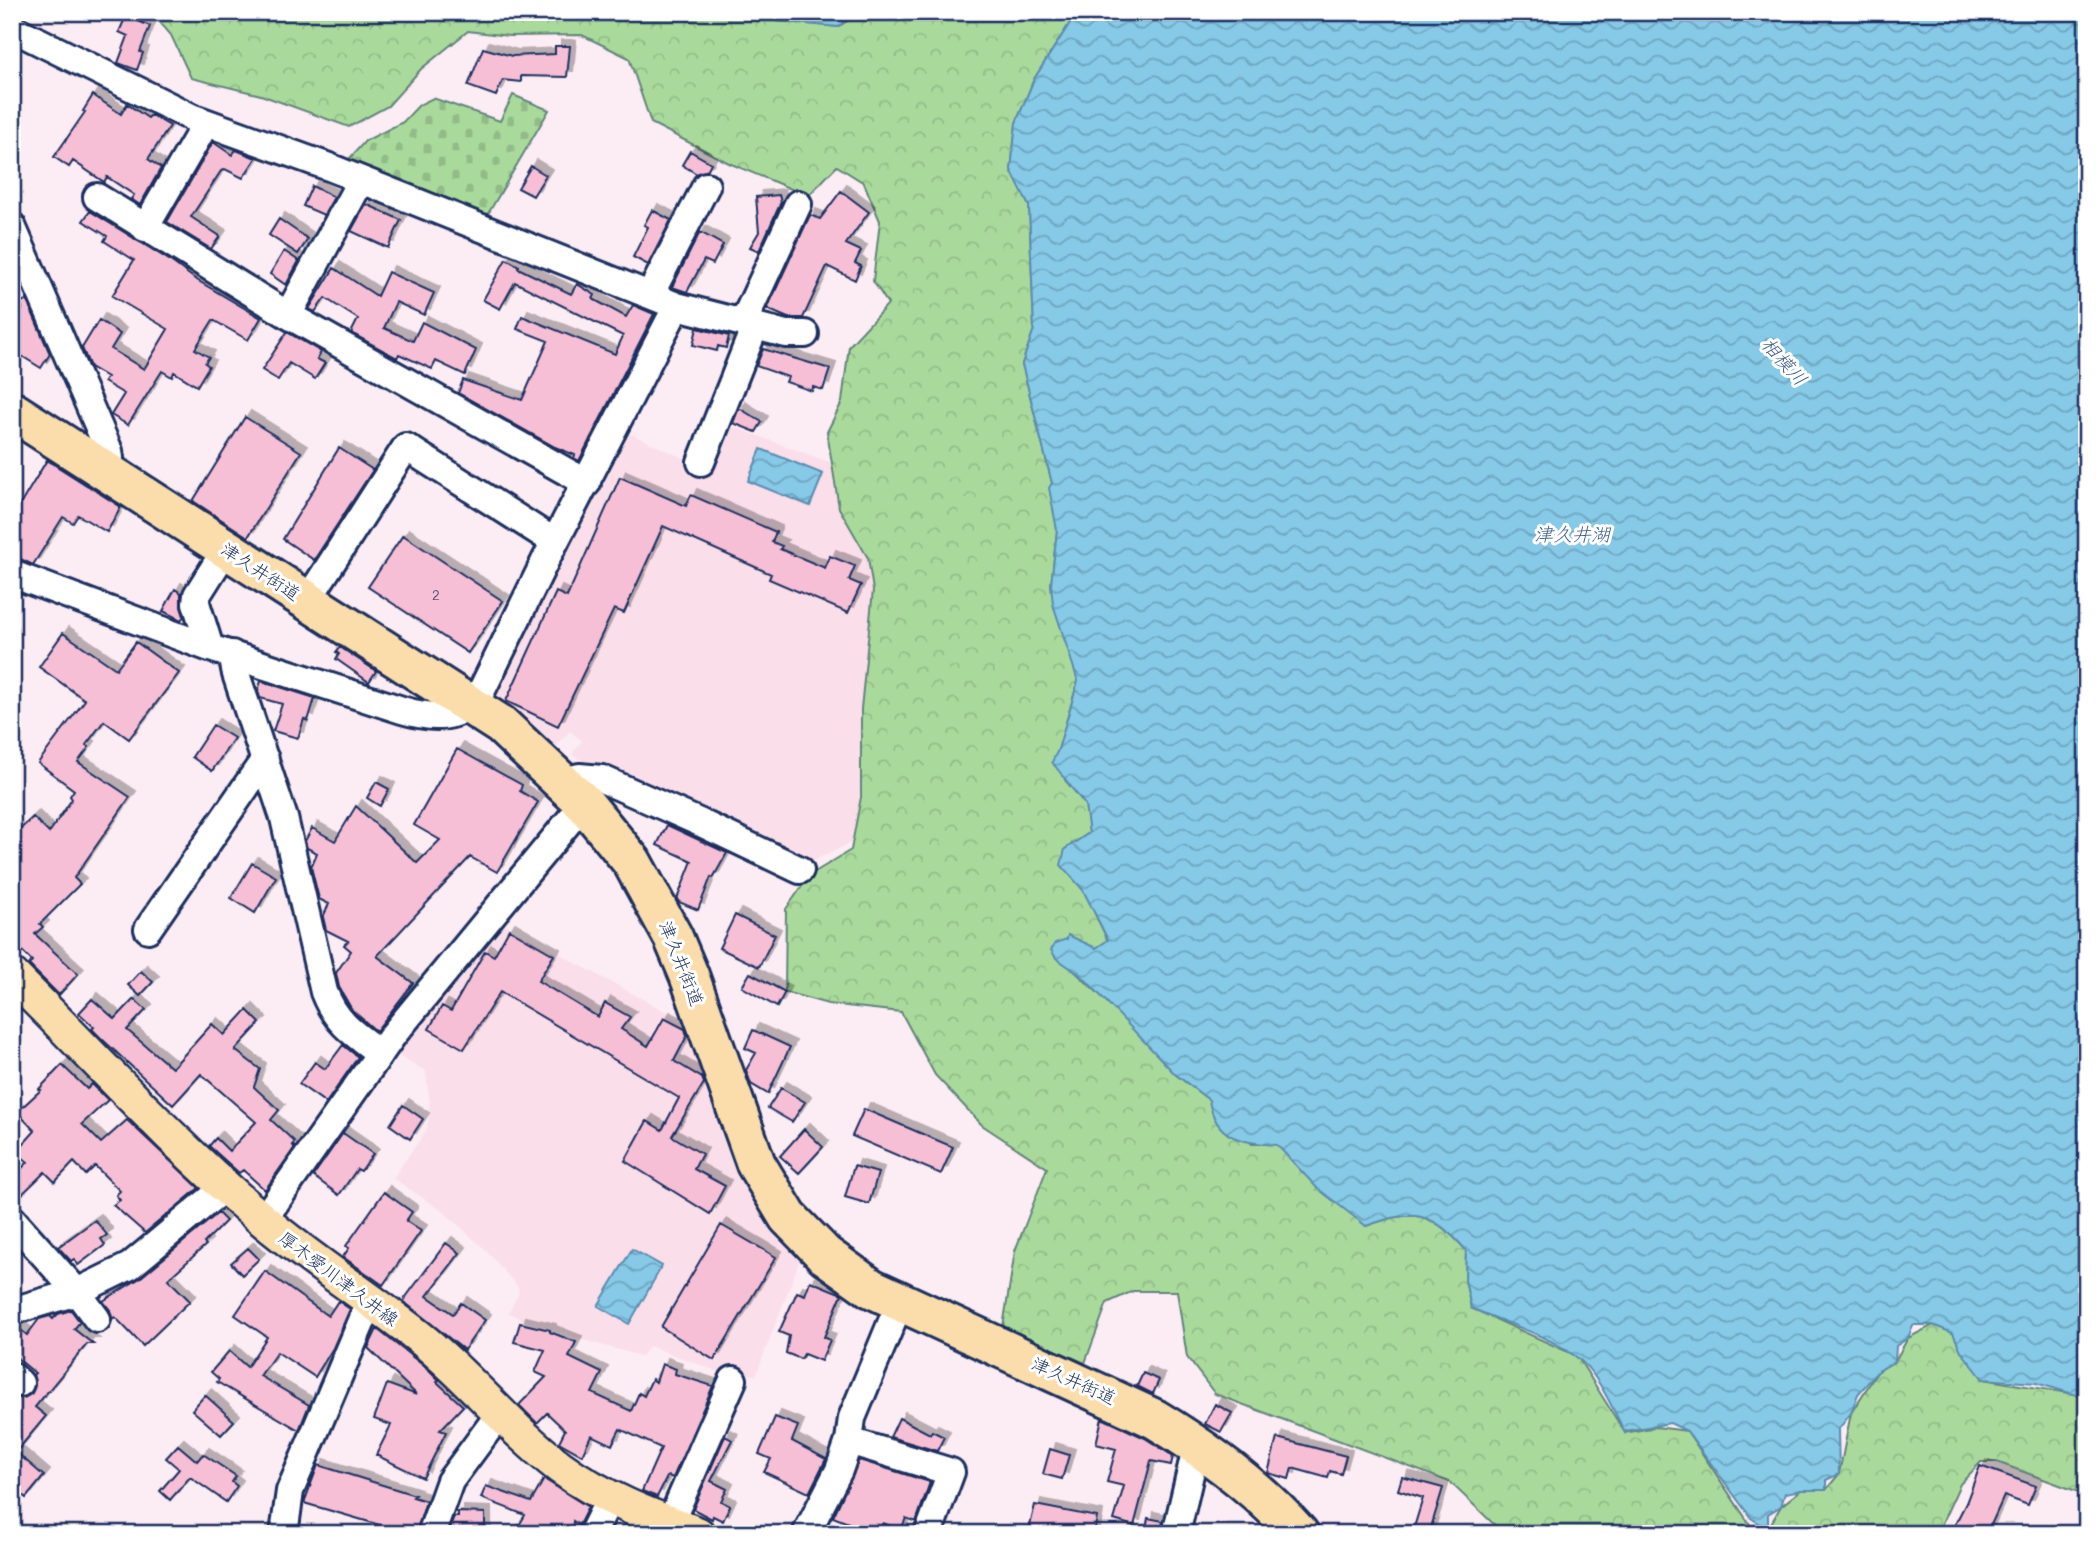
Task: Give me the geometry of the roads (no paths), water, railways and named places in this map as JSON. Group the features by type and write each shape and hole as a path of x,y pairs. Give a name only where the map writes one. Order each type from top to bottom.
{"highway":[{"name":"津久井街道","path":"12,411 501,725 573,792 632,862 674,937 747,1142 774,1197 793,1223 825,1255 863,1283 900,1302 1132,1406 1197,1444 1252,1487 1299,1534"}],"main road":[{"name":"厚木愛川津久井線","path":"12,975 225,1187 313,1261 423,1340 553,1462 610,1498 684,1528"}],"street":[{"path":"12,28 206,123 271,145 677,306 786,334 805,334"},
{"path":"145,228 206,123"},
{"path":"288,315 361,180"},
{"path":"650,295 706,186"},
{"path":"97,197 288,315 587,483"},
{"path":"701,462 749,324 798,204"},
{"path":"12,226 109,451 106,471"},
{"path":"12,574 221,651 422,716 458,714 471,706 480,694 677,306"},
{"path":"307,601 406,447 555,542"},
{"path":"226,549 197,595 196,603 236,674 265,759 284,818 319,976 329,1003 343,1025 380,1053"},
{"path":"148,929 177,903 207,828 265,759"},
{"path":"263,1220 380,1053 573,792 579,777 602,779 701,822 800,870"},
{"path":"12,1311 77,1292 130,1266 225,1187"},
{"path":"12,1219 77,1292 97,1319"},
{"path":"284,1534 290,1491 370,1302"},
{"path":"806,1534 839,1470 849,1441 852,1418 900,1302"},
{"path":"684,1528 733,1380"},
{"path":"431,1534 450,1481 501,1412"},
{"path":"849,1441 951,1472 928,1534"},
{"path":"1176,1534 1197,1444"},
{"path":"592,1534 610,1498"}],"water":[{"path":"737,12 853,12 839,27 753,19"},
{"name":"津久井湖","path":"1077,12 2087,12 2087,1398 2036,1383 1983,1379 1961,1351 1953,1333 1933,1325 1913,1325 1908,1338 1896,1346 1895,1361 1878,1371 1858,1394 1851,1413 1838,1430 1839,1474 1826,1480 1826,1490 1785,1493 1781,1506 1768,1514 1768,1529 1751,1518 1687,1431 1670,1423 1625,1433 1597,1381 1575,1356 1538,1335 1471,1308 1465,1280 1466,1250 1442,1227 1421,1217 1410,1216 1366,1226 1317,1188 1277,1145 1252,1143 1224,1131 1212,1113 1209,1100 1175,1074 1083,977 1056,958 1051,950 1055,943 1067,939 1068,935 1096,948 1108,940 1083,890 1061,865 1065,849 1089,833 1085,805 1052,762 1078,681 1053,604 1051,585 1057,530 1049,488 1052,483 1022,364 1034,329 1029,206 1011,170 1016,123 1034,79"},
{"path":"761,449 823,474 810,506 748,481"},
{"path":"632,1249 662,1266 629,1324 598,1306"}],"water label":[{"name":"相模川","path":"1785,361"}]}
